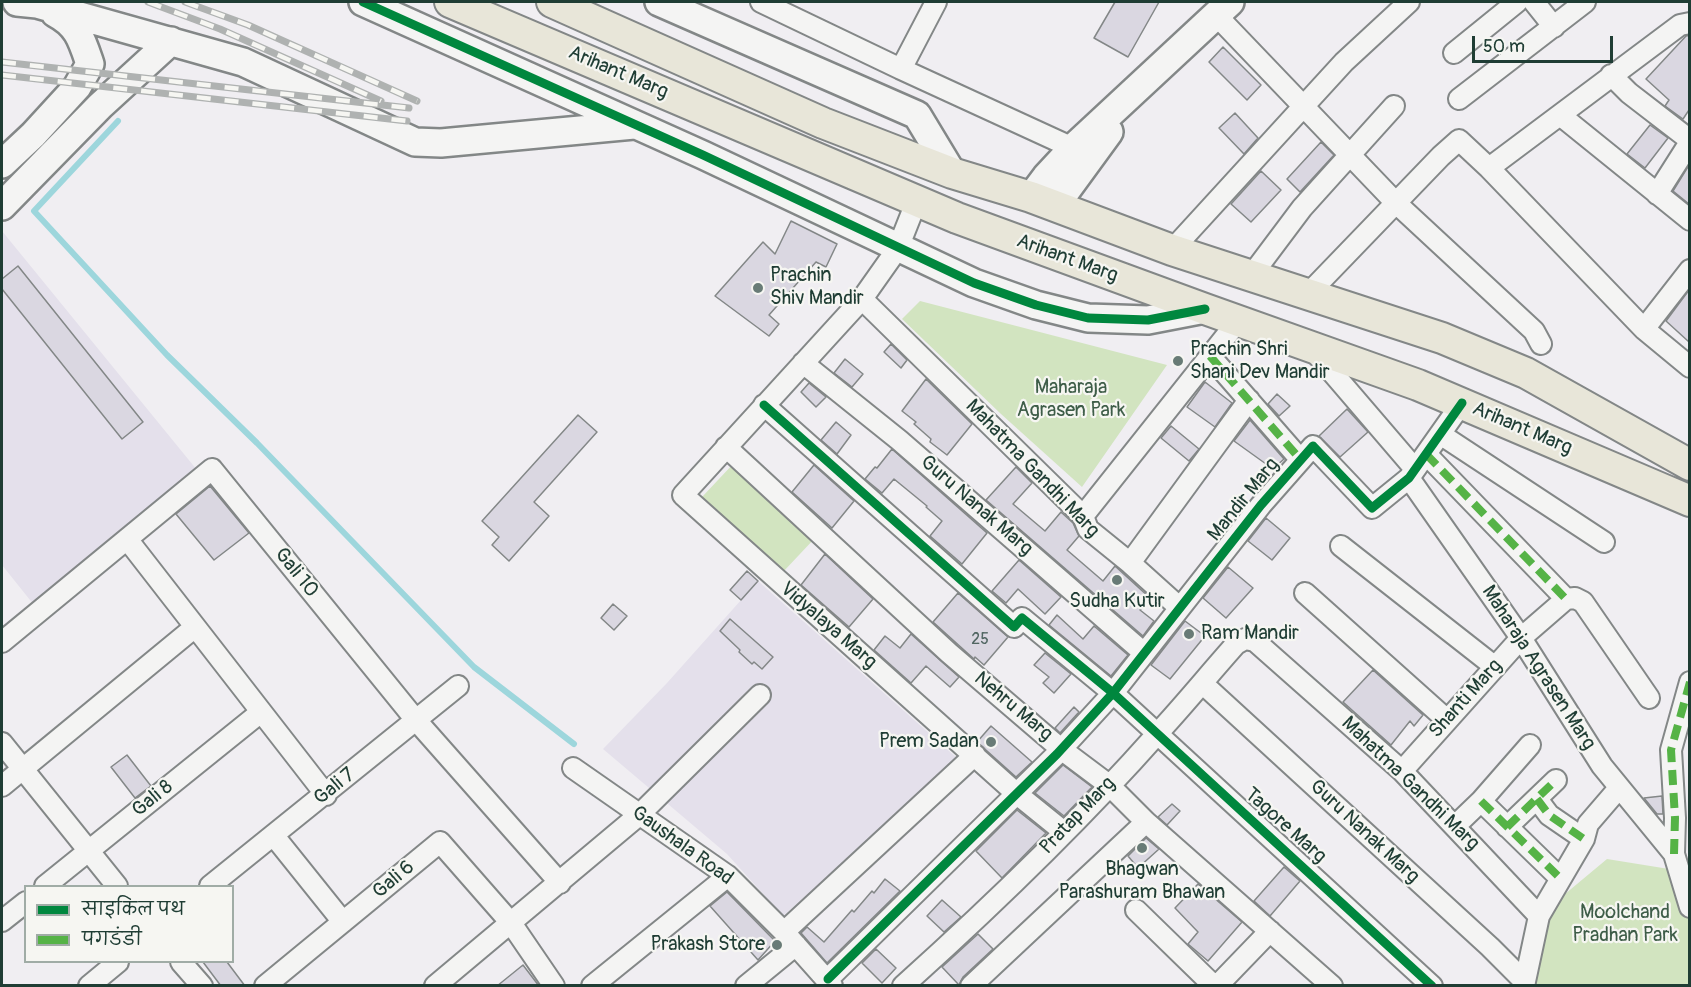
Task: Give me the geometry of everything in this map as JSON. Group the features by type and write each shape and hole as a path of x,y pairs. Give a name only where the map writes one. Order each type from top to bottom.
{"main road":[{"name":"Arihant Marg","path":"450,2 1006,237 1418,385 1689,501"},
{"name":"Arihant Marg","path":"552,2 823,123 952,173 1043,202 1251,276 1442,338 1526,373 1689,465"}],"street":[{"path":"363,2 635,125 974,283 1036,305 1088,318 1148,320 1205,309"},
{"path":"659,2 916,116 952,173"},
{"path":"761,2 1073,148"},
{"path":"901,69 936,2"},
{"path":"1043,202 1046,177 1073,148 1223,12 1243,2"},
{"path":"1172,249 1344,62 1409,2"},
{"path":"1454,52 1517,2"},
{"path":"1534,2 1554,27"},
{"path":"1459,99 1585,2"},
{"path":"27,3 243,62 415,142 441,143 635,125"},
{"path":"2,164 78,87 90,64 81,36 66,18 27,3"},
{"path":"1223,12 1350,155 1396,202 1534,331 1541,344"},
{"path":"1043,202 1223,12"},
{"path":"1489,168 1611,75 1680,25 1689,23"},
{"path":"2,206 100,106 171,41"},
{"path":"1611,75 1629,93 1689,141 1657,194"},
{"path":"78,87 100,106"},
{"path":"1251,276 1302,208 1394,106"},
{"path":"1560,115 1689,220"},
{"path":"1308,294 1459,140 1644,328 1689,367"},
{"path":"726,447 862,299 898,248 917,200"},
{"path":"1644,328 1689,270"},
{"name":"Mahatma Gandhi Marg","path":"862,299 1083,516 1088,529 1180,608"},
{"path":"1083,516 1238,321"},
{"path":"1310,347 1416,467 1566,599 1575,598 1582,602 1648,698"},
{"path":"1210,356 1300,459"},
{"name":"Guru Nanak Marg","path":"803,363 899,440 1144,653"},
{"path":"1130,563 1249,400"},
{"name":"Mandir Marg","path":"830,982 1017,794 1113,693 1261,505 1313,446 1372,508 1416,467 1462,403"},
{"name":"Tagore Marg","path":"764,405 1014,627 1022,618 1113,693 1432,986"},
{"path":"1440,434 1604,542"},
{"name":"Vidyalaya Marg","path":"726,447 683,495 1017,794 1064,832"},
{"name":"Nehru Marg","path":"726,447 949,653 1061,748 1109,785 1146,822 1332,986"},
{"name":"Maharaja Agrasen Marg","path":"1416,467 1602,766 1674,854"},
{"name":"Gali 10","path":"2,642 212,469 416,719 560,883"},
{"path":"127,539 326,795"},
{"path":"1341,546 1494,666"},
{"path":"1305,593 1447,720"},
{"name":"Shanti Marg","path":"1402,771 1494,666 1521,638 1566,599"},
{"path":"2,786 195,627"},
{"name":"Mahatma Gandhi Marg","path":"1245,639 1256,641 1402,771 1539,916"},
{"name":"Pratap Marg","path":"903,986 967,928 1064,832 1157,734 1236,644 1245,639"},
{"path":"1689,682 1671,750 1675,818 1674,854 1689,907"},
{"name":"Guru Nanak Marg","path":"1202,683 1490,947 1524,984"},
{"name":"Gali 7","path":"211,885 326,795 458,686"},
{"path":"435,986 639,815 760,695"},
{"name":"Gali 8","path":"46,885 261,712"},
{"path":"2,743 116,885"},
{"path":"1455,826 1530,745"},
{"path":"746,986 790,939 975,755"},
{"name":"Gaushala Road","path":"573,768 728,876 830,982"},
{"path":"1507,826 1556,780"},
{"path":"1524,984 1539,916 1584,839 1588,824 1619,788"},
{"path":"1536,799 1549,815 1584,839"},
{"path":"1480,801 1560,878"},
{"path":"971,986 1146,822"},
{"path":"274,836 343,922"},
{"name":"Gali 6","path":"265,986 440,842 511,923"},
{"path":"592,986 728,876"},
{"path":"2,921 24,904"},
{"path":"1136,910 1216,986 1270,931"},
{"path":"511,923 554,986"},
{"path":"89,986 117,963"},
{"path":"182,963 202,986"}],"shaded area":[{"path":"2,231 197,470 34,605 2,565"},
{"path":"758,581 958,759 783,916 727,854 603,749 667,683"}],"green space":[{"name":"Maharaja Agrasen Park","path":"920,301 1167,365 1082,487 1001,414 902,319"},
{"path":"734,463 815,538 783,572 702,497"},
{"name":"Moolchand Pradhan Park","path":"1607,859 1669,869 1689,911 1689,985 1535,986 1553,904"}],"building":[{"path":"1115,2 1159,2 1128,57 1094,38"},
{"path":"1689,35 1689,110 1683,119 1665,106 1669,100 1646,79"},
{"path":"1223,47 1261,85 1247,100 1209,62"},
{"path":"1235,113 1258,138 1244,154 1219,128"},
{"path":"1650,125 1668,138 1645,168 1627,154"},
{"path":"1321,142 1334,155 1300,192 1287,179"},
{"path":"1689,165 1689,204 1673,191"},
{"path":"1261,171 1281,190 1251,222 1231,204"},
{"name":"Prachin Shiv Mandir","path":"791,221 837,244 826,267 816,262 769,315 779,324 769,336 715,296 763,242 775,254"},
{"path":"18,266 143,422 122,439 2,289 2,279"},
{"path":"1689,290 1689,342 1666,321"},
{"path":"891,344 907,360 901,368 884,352"},
{"path":"845,359 863,374 852,387 834,373"},
{"path":"926,379 972,424 947,455 930,442 931,439 914,424 916,422 902,411"},
{"path":"1205,382 1232,403 1215,427 1187,407"},
{"path":"809,383 826,397 816,407 801,392"},
{"path":"1277,394 1290,406 1279,416 1268,404"},
{"path":"1347,409 1368,432 1340,457 1319,436"},
{"path":"578,415 597,432 534,502 549,516 509,561 492,545 499,537 482,521"},
{"path":"1250,420 1284,459 1273,469 1234,441"},
{"path":"836,422 851,435 837,454 821,440"},
{"path":"1171,426 1199,449 1189,461 1161,438"},
{"path":"892,449 987,533 962,564 930,536 942,521 927,506 894,479 882,493 865,479"},
{"path":"814,465 854,501 832,528 792,492"},
{"path":"1016,467 1032,483 1013,504 1045,531 1061,512 1073,523 1079,536 1067,550 1103,581 1115,566 1150,598 1140,610 1154,621 1143,636 986,500"},
{"path":"210,486 249,533 214,560 176,514"},
{"path":"1266,518 1290,538 1272,560 1248,541"},
{"path":"825,554 873,599 849,627 801,585"},
{"path":"1019,560 1061,597 1045,614 1018,589 1006,603 992,591"},
{"path":"1228,567 1253,588 1226,618 1203,598"},
{"path":"747,571 758,581 741,600 730,590"},
{"path":"958,593 1008,637 984,665 975,657 974,659 933,622"},
{"path":"613,604 627,616 614,630 601,618"},
{"path":"1057,615 1083,639 1094,626 1128,655 1111,676 1049,625"},
{"path":"730,619 773,657 762,669 754,662 752,664 720,631"},
{"path":"1185,621 1205,636 1170,679 1151,665"},
{"path":"911,634 959,677 950,687 926,666 911,683 874,650 885,636 900,648"},
{"path":"1045,653 1071,674 1054,693 1043,683 1049,677 1034,665"},
{"path":"1373,670 1423,715 1414,726 1410,721 1391,745 1343,702"},
{"path":"1074,707 1079,712 1060,733 1055,728"},
{"path":"991,726 1032,762 1016,777 977,742"},
{"path":"127,755 151,786 135,798 111,767"},
{"path":"1063,765 1092,787 1064,816 1035,793"},
{"path":"1662,796 1663,814 1657,814 1644,798"},
{"path":"1172,804 1180,811 1167,825 1158,817"},
{"path":"1017,810 1046,833 1002,878 976,851"},
{"path":"1146,838 1159,849 1138,868 1128,856"},
{"path":"1284,867 1300,881 1270,916 1254,901"},
{"path":"885,879 900,891 827,963 801,933 807,927 824,942 852,910 854,912"},
{"path":"1198,884 1242,922 1208,961 1188,944 1198,932 1175,908"},
{"path":"727,892 775,941 758,960 710,906"},
{"path":"942,900 961,917 944,932 927,916"},
{"path":"978,934 993,949 963,977 959,985 942,967"},
{"path":"876,949 896,968 882,983 862,963"},
{"path":"204,963 228,963 245,986 221,986"},
{"path":"523,965 539,986 497,986"}],"waterway":[{"path":"118,121 34,211 167,355 257,443 474,667 574,744"}],"railway":[{"path":"148,2 220,29 381,101"},
{"path":"185,2 248,25 417,101"},
{"path":"2,62 409,108"},
{"path":"2,75 407,121"}],"marked path":[{"path":"1210,356 1300,459"},
{"path":"1426,454 1566,599"},
{"path":"1674,854 1675,818 1671,750 1690,682"},
{"path":"1507,827 1556,780"},
{"path":"1537,799 1549,815 1584,839"},
{"path":"1481,801 1560,878"}],"cycle path":[{"path":"363,2 703,155 974,283 1036,305 1088,318 1148,320 1205,309"},
{"path":"828,979 1057,754 1113,693 1261,505 1313,446 1372,508 1409,478 1462,403"},
{"path":"764,405 1014,627 1022,618 1113,693 1432,986"}],"place":[{"name":"Prachin Shiv Mandir","path":"758,288"},
{"name":"Prachin Shri Shani Dev Mandir","path":"1178,361"},
{"name":"Sudha Kutir","path":"1117,580"},
{"name":"Ram Mandir","path":"1189,634"},
{"name":"Prem Sadan","path":"991,742"},
{"name":"Bhagwan Parashuram Bhawan","path":"1142,848"},
{"name":"Prakash Store","path":"777,945"}]}
